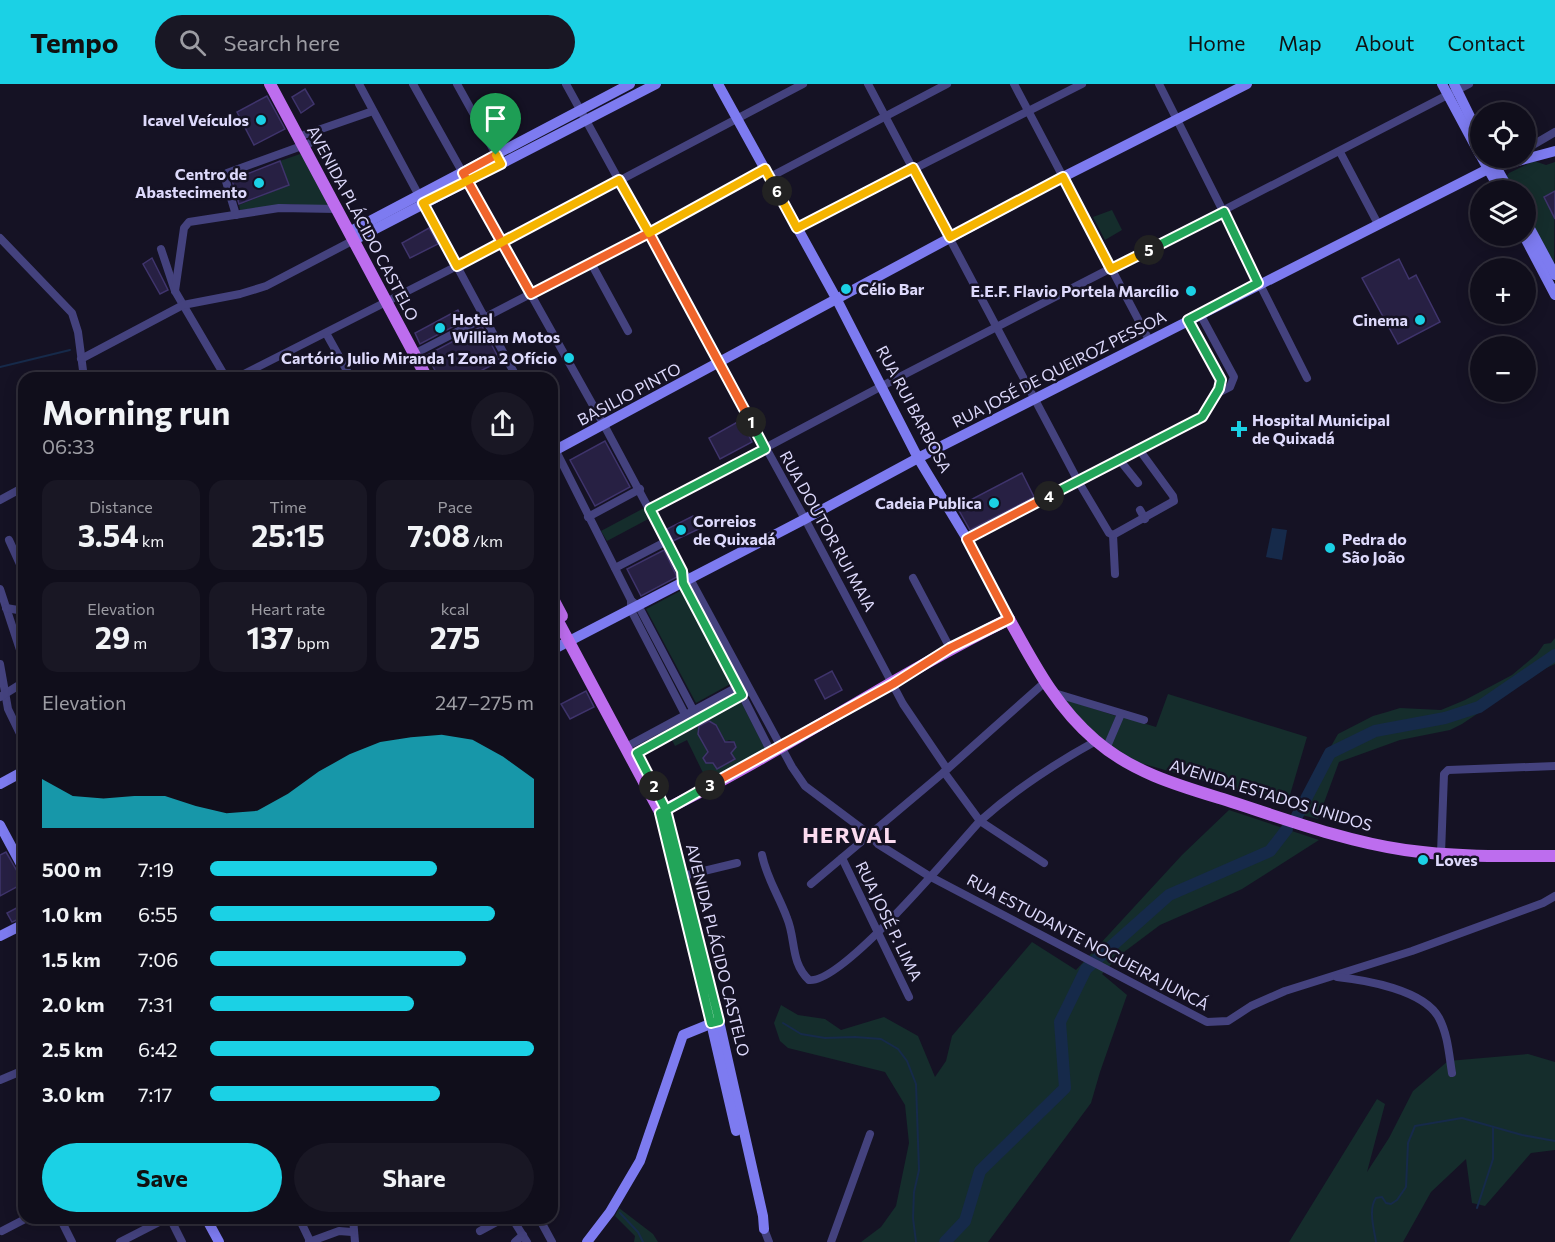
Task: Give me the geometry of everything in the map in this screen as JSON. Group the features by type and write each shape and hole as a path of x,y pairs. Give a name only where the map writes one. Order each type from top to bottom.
{"main road":[{"name":"AVENIDA PLÁCIDO CASTELO","path":"270,84 282,99 389,300 431,372"},
{"name":"AVENIDA PLÁCIDO CASTELO","path":"279,84 282,99"},
{"path":"498,160 580,110 630,84"},
{"path":"354,235 465,176 587,122 656,84"},
{"name":"RUA RUI BARBOSA","path":"718,84 836,298 918,458 967,539 1048,687 1074,722 1124,762"},
{"name":"BASILIO PINTO","path":"558,446 604,425 1063,177 1247,84"},
{"path":"1442,84 1453,90 1470,120"},
{"path":"1453,90 1470,130"},
{"name":"AVENIDA PLÁCIDO CASTELO","path":"304,140 337,209 354,235"},
{"name":"RUA JOSÉ DE QUEIROZ PESSOA","path":"1536,155 1555,151"},
{"name":"RUA JOSÉ DE QUEIROZ PESSOA","path":"558,647 685,577 805,519 918,458 1483,168"},
{"path":"1536,241 1551,271 1555,294"},
{"path":"1532,246 1551,271"},
{"name":"AVENIDA PLÁCIDO CASTELO","path":"418,353 425,372"},
{"name":"AVENIDA PLÁCIDO CASTELO","path":"558,610 663,811 744,1149 763,1216 764,1229"},
{"name":"AVENIDA PLÁCIDO CASTELO","path":"558,619 572,640"},
{"path":"663,811 893,684 950,648 1009,619"},
{"name":"AVENIDA ESTADOS UNIDOS","path":"1124,762 1174,784 1320,831 1380,845 1441,853 1555,856"},
{"path":"0,784 18,779"},
{"path":"0,825 18,859"},
{"name":"AVENIDA PLÁCIDO CASTELO","path":"676,859 683,876 693,932"},
{"path":"0,936 18,927"},
{"path":"587,1242 610,1212 643,1155 683,1035 715,1022"},
{"path":"209,1224 219,1242"}],"street":[{"path":"358,84 514,372"},
{"path":"413,84 640,489 740,691 776,749"},
{"path":"457,84 498,160"},
{"name":"RUA DOUTOR RUI MAIA","path":"566,84 913,719 980,821 1044,863"},
{"path":"248,372 457,266 803,84"},
{"path":"868,84 1078,481 1109,533 1113,535"},
{"path":"418,353 649,233 947,84"},
{"path":"1014,84 1149,340"},
{"path":"797,228 1082,84"},
{"path":"1159,84 1307,378"},
{"path":"650,509 882,386 1340,152 1453,90 1469,84"},
{"path":"236,215 225,178 227,173 373,111"},
{"path":"1536,143 1555,132"},
{"path":"1340,152 1378,224"},
{"path":"175,291 186,225 194,221 279,208 337,209"},
{"path":"81,358 183,305 240,294 266,286 354,235"},
{"path":"0,238 72,313 78,332 83,372"},
{"path":"161,249 175,291 222,372"},
{"path":"591,263 628,331"},
{"path":"1200,314 1234,377 1230,387 1215,394"},
{"path":"967,539 1118,458 1200,418 1221,384 1220,375 1188,320"},
{"path":"326,333 348,372"},
{"path":"1113,535 1145,519 1172,503 1174,499 1138,448"},
{"path":"558,458 689,712 690,724"},
{"path":"1118,458 1138,483"},
{"path":"588,517 640,489"},
{"path":"0,500 18,490"},
{"path":"1140,510 1145,519"},
{"path":"1113,535 1115,574"},
{"path":"9,540 18,560"},
{"path":"615,568 667,541"},
{"path":"685,577 748,686 776,749"},
{"path":"913,578 950,648"},
{"path":"0,589 18,644"},
{"path":"6,608 18,610"},
{"path":"0,664 3,695 18,730"},
{"path":"3,695 18,686"},
{"path":"631,750 690,724 748,686"},
{"path":"811,885 869,834 1048,687 1121,714 1144,720"},
{"path":"631,750 689,712 740,691"},
{"path":"689,712 698,719"},
{"path":"1106,749 1121,714"},
{"path":"762,855 771,884 789,923 796,960 806,976 816,981 852,956 878,932 980,821 1015,790 1046,769 1096,741"},
{"name":"RUA ESTUDANTE NOGUEIRA JUNCÁ","path":"776,749 805,786 869,834 878,844 929,876 1207,1022 1228,1022 1265,999 1423,947 1543,903 1555,896"},
{"path":"1441,853 1444,774 1448,770 1555,766"},
{"name":"RUA JOSÉ P. LIMA","path":"843,858 909,997"},
{"path":"683,876 736,863"},
{"path":"1331,976 1367,980 1402,992 1428,1006 1439,1017 1446,1036 1452,1073"},
{"path":"0,1080 18,1072"},
{"path":"831,1242 870,1134"},
{"path":"2,1231 18,1223"},
{"path":"63,1224 72,1242"},
{"path":"120,1242 134,1239 158,1224"},
{"path":"172,1224 182,1242"},
{"path":"302,1224 310,1242 339,1231 352,1232"},
{"path":"353,1224 355,1242"},
{"path":"480,1231 493,1224"},
{"path":"515,1242 525,1239 516,1224"},
{"path":"542,1224 552,1242"},
{"name":"AVENIDA PLÁCIDO CASTELO","path":"764,1229 769,1242"}],"green space":[{"path":"303,153 330,204 324,207 290,204 240,210 239,205 289,185 280,161"},
{"path":"1536,162 1546,165 1555,162 1554,265 1536,232 1536,180 1508,180 1506,177 1519,168 1536,168"},
{"path":"1112,210 1122,230 1105,240 1093,217"},
{"path":"646,507 652,517 607,541 601,531"},
{"path":"682,590 732,683 696,703 646,609"},
{"path":"1555,638 1555,664 1450,730 1400,740 1339,762 1318,819 1293,813 1338,734 1373,716 1400,708 1441,710 1465,700 1512,675 1537,654 1544,644 1551,643"},
{"path":"1168,694 1307,737 1287,805 1144,764 1143,766 1110,748 1123,717 1156,727"},
{"path":"1061,698 1116,716 1105,743 1077,719"},
{"path":"740,700 766,750 707,781 687,740 675,746 671,738 699,723 698,734 708,752 703,758 706,763 713,763 717,769 734,759 731,753 736,747 734,742 729,740 725,742 716,725 706,719"},
{"path":"1229,810 1319,840 1242,889 1160,925 1120,955 1102,974 1127,995 1091,1103 988,1242 861,1242 881,1227 896,1206 909,1143 905,1105 885,1072 788,1048 780,1041 774,1023 781,1005 798,1015 825,1019 841,1030 884,1017 918,1036 935,1077 946,1061 952,1036 1032,942 1076,970 1182,855"},
{"path":"1528,1054 1555,1062 1555,1150 1531,1153 1485,1206 1472,1203 1466,1159 1431,1192 1403,1242 1289,1242 1377,1099 1385,1104 1367,1172 1389,1138 1413,1091 1448,1061"},
{"path":"619,1208 653,1234 658,1242 634,1242 635,1236 615,1216"}],"water":[{"path":"1272,528 1287,530 1282,560 1266,557"}],"building":[{"path":"305,89 314,104 301,113 292,97"},
{"name":"Icavel Veículos","path":"267,96 285,129 254,145 237,112"},
{"name":"Centro de Abastecimento","path":"280,161 289,185 239,204 232,180"},
{"path":"1555,191 1555,219 1544,197"},
{"path":"429,228 438,244 410,258 402,243"},
{"path":"152,258 168,290 160,294 143,264"},
{"path":"1399,259 1409,279 1416,275 1440,322 1398,344 1362,278"},
{"name":"Hotel William Motos","path":"458,310 464,321 420,344 415,333"},
{"path":"482,326 500,361 479,372 436,372 427,355"},
{"path":"741,420 752,442 720,459 709,438"},
{"path":"605,441 630,487 595,506 570,460"},
{"name":"Cadeia Publica","path":"1022,473 1034,497 970,530 957,507"},
{"name":"Correios de Quixadá","path":"693,516 699,529 673,541 667,529"},
{"path":"664,550 677,577 641,596 627,569"},
{"path":"832,671 842,690 825,699 815,680"},
{"path":"586,691 594,707 570,719 561,704"},
{"path":"709,721 716,725 725,742 734,742 736,747 731,753 735,759 717,769 713,763 706,763 703,758 708,752 698,734 699,726"},
{"path":"6,852 18,873 18,886 0,896 0,855"},
{"path":"18,907 18,920 12,922 7,913"}],"waterway":[{"path":"0,367 70,350"},
{"path":"1297,816 1330,753 1375,731 1445,718 1479,707 1555,655"},
{"path":"945,1242 965,1221 980,1171 1065,1088 1060,1022 1086,969 1169,895 1270,851 1287,829"},
{"path":"783,1023 801,1034 825,1038 881,1039 898,1049 907,1061 916,1084 919,1170 914,1192 913,1218 916,1242"},
{"path":"1376,1242 1372,1208 1376,1198 1382,1197 1386,1203 1391,1204 1397,1200 1406,1187 1408,1143 1415,1126 1462,1118 1522,1135 1555,1141"},
{"path":"1477,1208 1493,1159 1493,1127"},
{"path":"620,1213 638,1232 643,1242"}],"place":[{"name":"Icavel Veículos","path":"261,120"},
{"name":"Centro de Abastecimento","path":"259,183"},
{"name":"Célio Bar","path":"846,289"},
{"name":"E.E.F. Flavio Portela Marcílio","path":"1191,291"},
{"name":"Cinema","path":"1420,320"},
{"name":"Hotel William Motos","path":"440,328"},
{"name":"Cartório Julio Miranda 1 Zona 2 Ofício","path":"569,358"},
{"name":"Hospital Municipal de Quixadá","path":"1239,429"},
{"name":"Cadeia Publica","path":"994,503"},
{"name":"Correios de Quixadá","path":"681,530"},
{"name":"Pedra do São João","path":"1330,548"},
{"name":"Loves","path":"1423,860"}],"district":[{"name":"HERVAL","path":"850,835"}],"route":[{"path":"496,155 463,173 468,180 501,242 531,294 649,233 765,449 650,509 682,571 683,583 742,695 637,753 666,810 660,813 711,1023 719,1021 666,810 893,684 950,648 1009,619 967,539 1118,458 1202,417 1219,389 1221,380 1188,320 1258,283 1224,212 1111,269 1063,177 950,237 913,168 797,228 765,169 649,233 619,180 546,218 501,242 457,266 423,203 468,180 501,164 496,155"}]}
